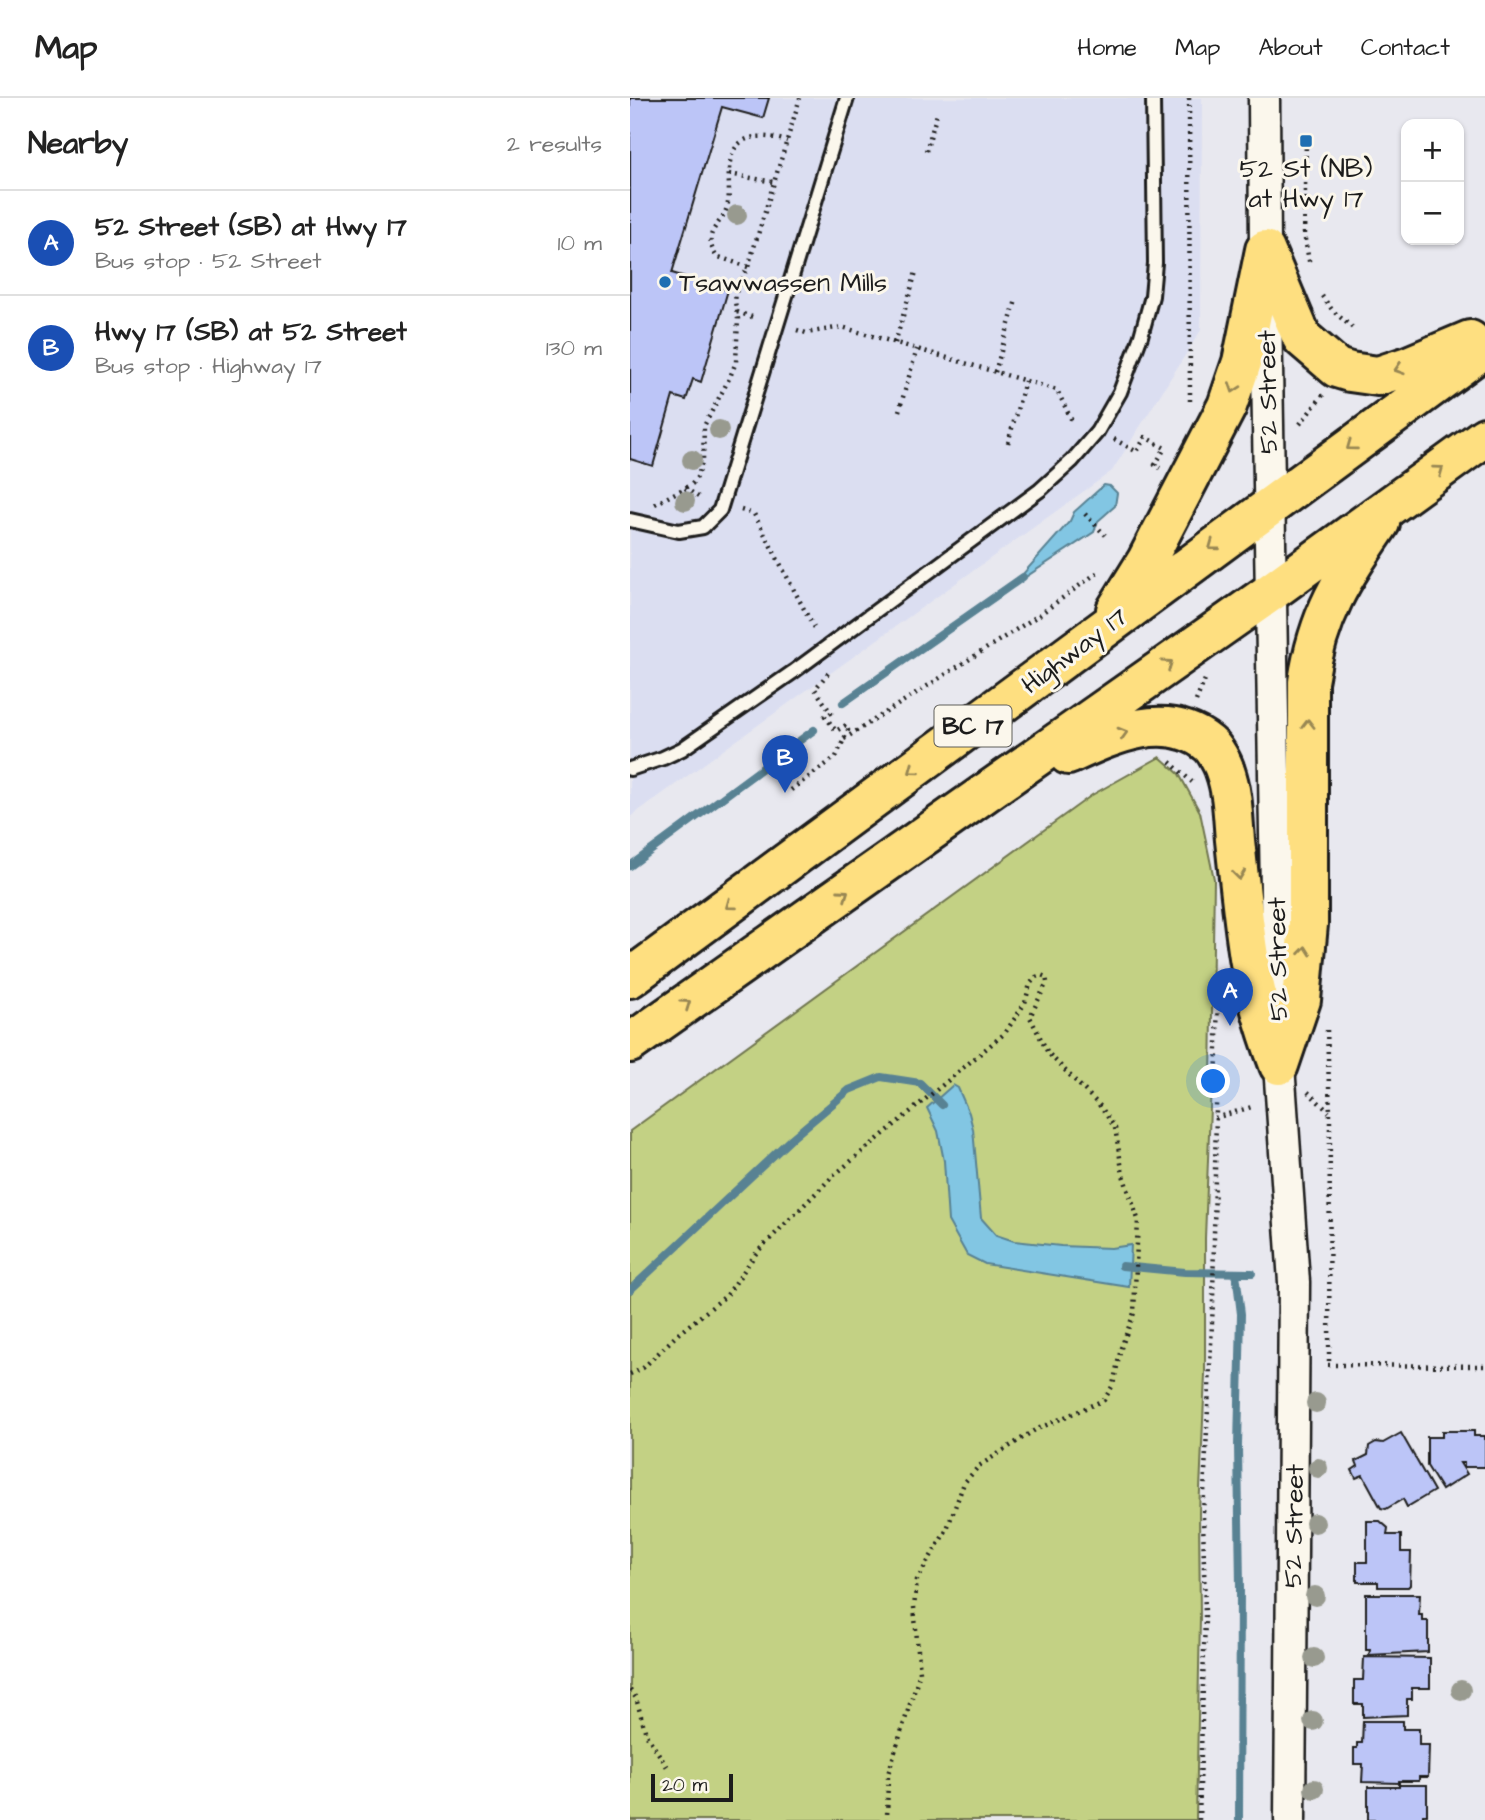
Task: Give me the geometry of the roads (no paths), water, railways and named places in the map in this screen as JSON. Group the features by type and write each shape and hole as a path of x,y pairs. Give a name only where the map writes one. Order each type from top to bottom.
{"highway":[{"path":"1265,250 1302,338 1337,368 1378,376 1485,333"},
{"path":"1105,628 1147,560 1227,406 1242,362 1265,250"},
{"name":"Highway 17","path":"630,978 1485,348"},
{"name":"BC 17","path":"630,1043 1271,592 1485,437"},
{"path":"1279,1065 1301,1000 1308,924 1308,682 1314,647 1338,588 1393,504"},
{"path":"993,789 1107,737 1131,730 1158,726 1182,730 1210,745 1226,772 1250,958 1267,1034 1279,1065"}],"street":[{"name":"52 Street","path":"1265,98 1265,250 1279,1065 1294,1282 1290,1820"}],"lane":[{"path":"630,520 679,531 703,527 720,510 846,98"},
{"path":"630,769 682,749 793,672 1040,490 1072,461 1097,432 1133,363 1153,296 1153,98"},
{"path":"630,967 676,944"}],"water":[{"path":"1104,485 1110,486 1117,493 1115,506 1098,521 1094,532 1024,578 1022,575 1070,521 1074,512"},
{"path":"953,1085 958,1088 973,1129 981,1218 996,1235 1014,1241 1111,1248 1131,1245 1129,1287 985,1264 967,1255 948,1221 944,1161 938,1131 927,1108"}],"waterway":[{"path":"843,703 1023,577"},
{"path":"630,866 814,730"},
{"path":"630,1290 792,1138 849,1090 881,1077 920,1083 942,1105"},
{"path":"1122,1266 1185,1272 1252,1273"},
{"path":"1236,1273 1241,1314 1238,1446 1239,1820"}],"place":[{"name":"52 St (NB) at Hwy 17","path":"1306,141"},
{"name":"Tsawwassen Mills","path":"665,282"},
{"name":"Hwy 17 (SB) at 52 Street","path":"785,793"},
{"name":"52 Street (SB) at Hwy 17","path":"1230,1026"}]}
